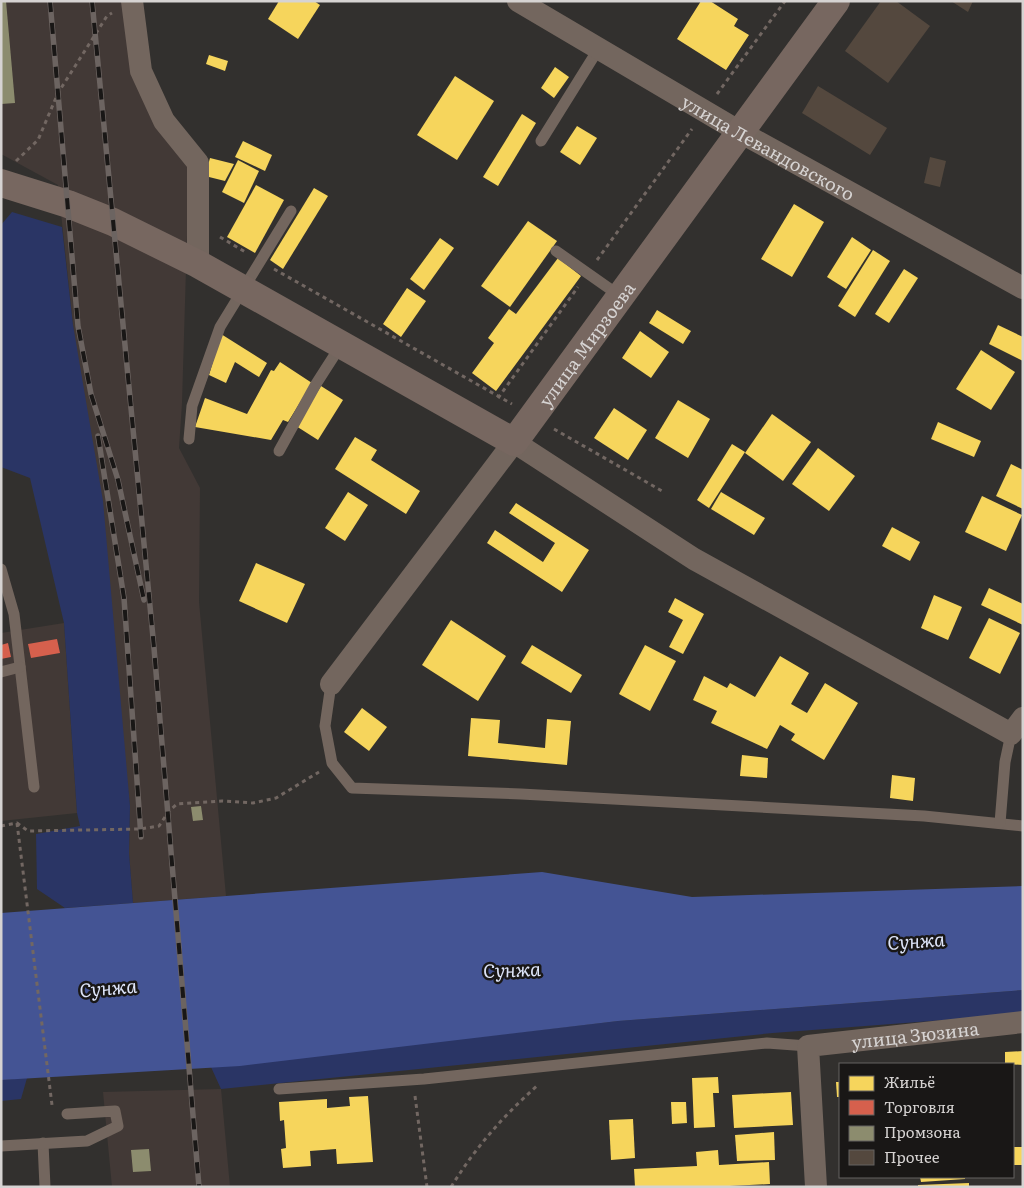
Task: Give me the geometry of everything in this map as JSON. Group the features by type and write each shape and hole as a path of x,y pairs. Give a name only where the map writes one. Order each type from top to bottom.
{"street":[{"path":"132,1 141,71 164,121 198,162 198,264"},
{"name":"улица Левандовского","path":"518,1 740,132 1023,288"},
{"name":"улица Мирзоева","path":"331,684 514,442 836,1"},
{"path":"7,174 68,204 113,222 198,264 514,442 694,559 1017,726"},
{"name":"улица Зюзина","path":"808,1046 1023,1022"},
{"path":"808,1046 816,1187"}],"lane":[{"path":"541,141 599,48"},
{"path":"189,439 192,406 220,327 291,211"},
{"path":"556,251 620,296"},
{"path":"279,451 316,384 341,345"},
{"path":"1,569 14,614 34,787"},
{"path":"1,672 20,667"},
{"path":"331,684 325,726 332,764 352,788 521,794 924,816 1023,826"},
{"path":"1000,823 1005,762 1017,726"},
{"path":"279,1089 413,1080 766,1043 808,1046"},
{"path":"1,1146 87,1140 118,1126 115,1111 67,1114"},
{"path":"42,1143 45,1187"}],"path":[{"path":"480,423 785,1"},
{"path":"7,174 38,140 58,93 107,16"},
{"path":"198,225 662,491"},
{"path":"1,826 17,823 28,831 140,829 159,826 169,811 177,804 222,801 253,804 276,798 332,764"},
{"path":"17,823 48,1084"},
{"path":"451,1187 467,1161 505,1114 561,1065"},
{"path":"413,1080 427,1187"}],"shaded area":[{"path":"1,1 125,1 189,169 179,448 200,488 199,602 226,896 133,903 129,853 130,806 58,185 1,154"},
{"path":"12,212 62,227 73,325 103,501 130,806 129,853 133,903 65,908 37,889 36,834 80,826 77,813 64,623 30,478 1,467 1,225"},
{"path":"64,623 77,813 1,821 1,633"},
{"path":"1023,990 1023,1014 773,1033 221,1089 211,1067 618,1021"},
{"path":"27,1078 21,1099 1,1101 1,1080"},
{"path":"221,1089 230,1187 112,1187 103,1092"}],"water":[{"name":"Сунжа","path":"542,872 692,897 1023,886 1023,990 618,1021 240,1066 1,1080 1,913"}],"building: Жильё":[{"path":"279,1 314,1 320,5 298,39 268,19"},
{"path":"701,1 710,1 738,19 734,26 749,35 726,70 677,39"},
{"path":"209,55 228,61 225,71 206,64"},
{"path":"555,67 569,77 554,98 541,88"},
{"path":"455,76 494,101 457,160 417,135"},
{"path":"522,114 536,123 498,186 483,177"},
{"path":"577,126 597,138 580,165 560,152"},
{"path":"243,141 272,155 265,171 235,157"},
{"path":"210,158 234,164 225,181 205,176"},
{"path":"238,160 259,171 244,203 222,192"},
{"path":"256,185 284,200 255,253 227,237"},
{"path":"314,188 328,196 283,269 270,260"},
{"path":"794,204 824,222 792,277 761,259"},
{"path":"528,221 557,241 510,307 481,286"},
{"path":"852,237 871,250 846,289 827,277"},
{"path":"440,238 454,248 424,290 410,279"},
{"path":"873,250 890,261 855,317 838,306"},
{"path":"558,258 581,276 496,391 472,373 494,343 488,338 509,309 516,314"},
{"path":"904,269 918,278 889,323 875,314"},
{"path":"407,288 426,301 401,337 383,324"},
{"path":"657,310 691,331 683,344 649,323"},
{"path":"998,325 1023,337 1023,361 989,344"},
{"path":"640,331 669,352 651,378 622,358"},
{"path":"221,334 267,363 259,377 235,362 226,383 209,375"},
{"path":"981,350 1015,372 991,410 956,389"},
{"path":"280,362 312,383 288,422 283,420 271,440 195,427 205,398 247,414 271,370 274,371"},
{"path":"321,386 343,400 318,440 296,426"},
{"path":"678,400 710,419 688,458 655,438"},
{"path":"614,408 647,430 628,460 594,438"},
{"path":"772,414 811,442 783,481 745,453"},
{"path":"938,422 981,441 974,457 931,439"},
{"path":"355,437 377,450 371,460 420,491 406,514 335,469"},
{"path":"732,444 745,452 709,508 697,500"},
{"path":"818,448 855,476 829,511 792,484"},
{"path":"1011,464 1023,470 1023,509 996,496"},
{"path":"348,492 368,505 345,541 325,528"},
{"path":"721,492 765,518 754,535 711,509"},
{"path":"982,496 1022,515 1006,551 965,532"},
{"path":"516,503 589,550 562,592 487,543 495,530 543,562 555,543 509,513"},
{"path":"892,527 920,542 910,561 882,546"},
{"path":"256,563 305,584 287,623 239,601"},
{"path":"989,588 1023,604 1023,625 981,605"},
{"path":"934,595 962,607 948,640 921,628"},
{"path":"675,598 704,614 683,654 669,647 683,620 668,612"},
{"path":"989,618 1020,633 1000,674 969,658"},
{"path":"451,620 506,656 478,701 422,665"},
{"path":"532,645 582,675 571,693 521,663"},
{"path":"645,645 676,661 650,711 619,694"},
{"path":"780,656 809,673 791,704 807,713 825,683 858,703 824,760 791,740 795,734 780,725 767,749 711,723 717,711 693,700 704,676 727,688 730,683 755,697"},
{"path":"362,708 387,727 369,751 344,732"},
{"path":"471,718 500,720 498,743 545,748 547,719 571,721 567,765 468,756"},
{"path":"742,755 768,758 767,778 740,776"},
{"path":"892,775 915,778 913,801 890,798"},
{"path":"1023,1051 1023,1065 1005,1063 1005,1052"},
{"path":"718,1077 719,1093 713,1093 715,1127 694,1128 692,1078"},
{"path":"836,1082 839,1082 839,1097 837,1097"},
{"path":"791,1092 793,1125 734,1128 732,1095"},
{"path":"368,1096 373,1162 337,1164 336,1149 310,1151 311,1166 283,1168 281,1149 286,1148 284,1120 280,1121 279,1102 327,1099 327,1108 350,1106 349,1097"},
{"path":"671,1102 686,1102 687,1123 672,1124"},
{"path":"633,1119 635,1158 611,1160 609,1120"},
{"path":"774,1132 775,1160 737,1161 735,1135"},
{"path":"1014,1147 1023,1147 1023,1165 1014,1165"},
{"path":"718,1150 719,1165 769,1162 770,1184 710,1187 635,1187 634,1169 697,1166 696,1152"},
{"path":"920,1178 965,1178 965,1179 921,1182"},
{"path":"969,1183 969,1187 918,1187 918,1185"}],"building: Торговля":[{"path":"57,639 60,653 31,658 28,644"},
{"path":"8,643 11,657 1,659 1,645"}],"building: Промзона":[{"path":"1,1 6,1 15,103 1,104"},
{"path":"201,806 203,820 193,821 191,807"},
{"path":"149,1149 151,1171 133,1172 131,1150"}],"building: Прочее":[{"path":"881,1 896,1 930,26 888,83 845,51"},
{"path":"951,1 973,1 968,12"},
{"path":"818,86 887,128 870,155 802,113"},
{"path":"930,157 946,161 940,187 924,183"}],"railway":[{"path":"50,1 78,326 91,394 118,480 144,600"},
{"path":"92,1 154,648 199,1187"},
{"path":"98,436 124,598 141,837"}]}
